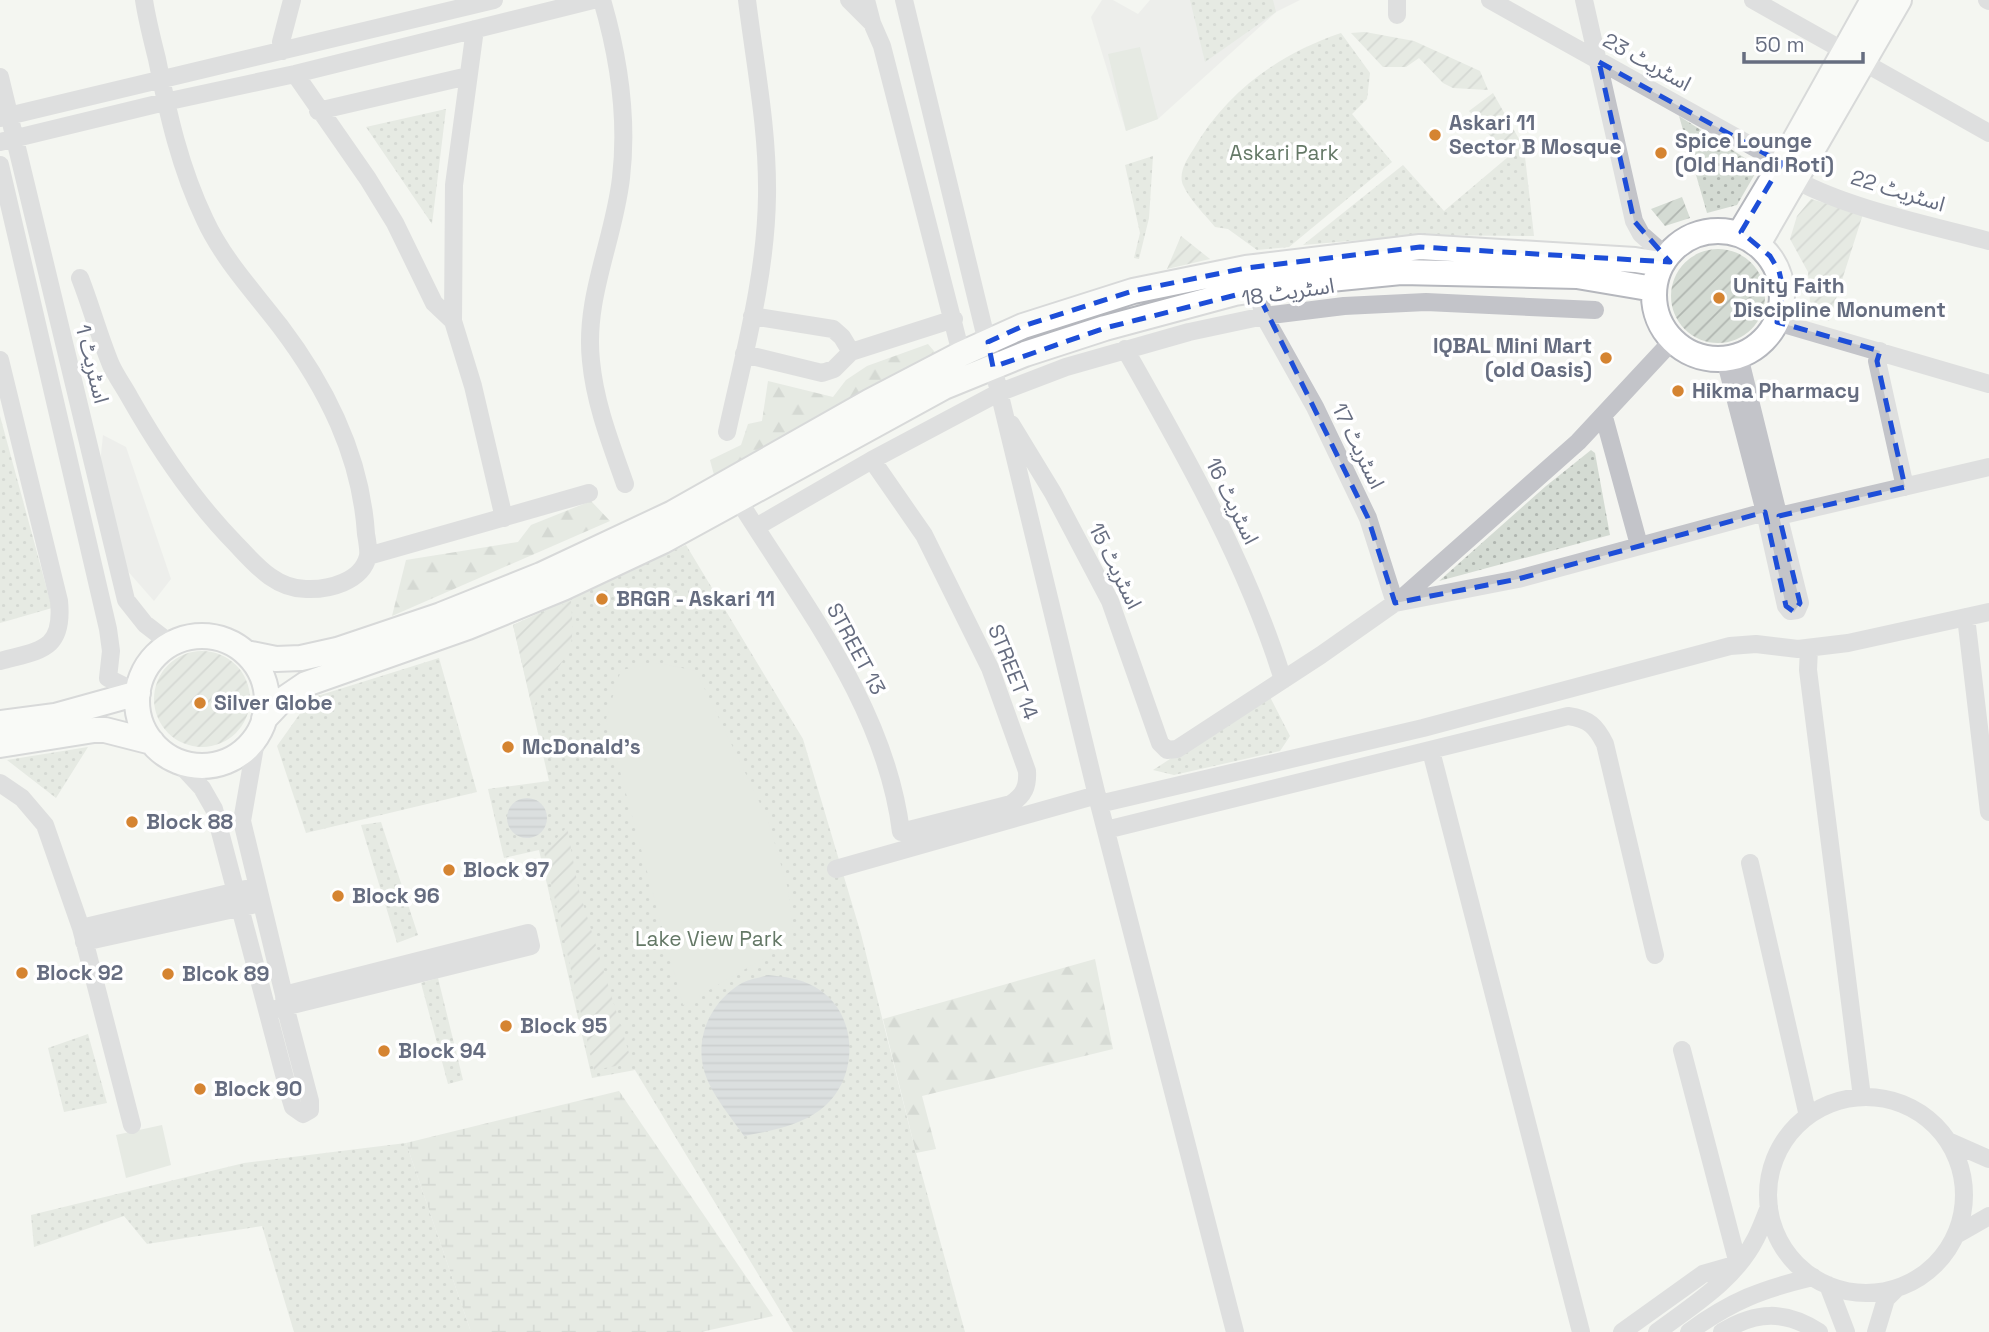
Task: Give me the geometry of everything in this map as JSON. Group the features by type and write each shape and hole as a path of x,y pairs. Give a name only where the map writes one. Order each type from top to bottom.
{"street":[{"path":"80,278 112,366 146,426 183,480 225,533 278,583 298,589 324,590 343,583 358,572 368,556 365,512 355,464 335,411 309,368 246,284 206,224 175,140 144,0"},
{"path":"283,51 281,42 292,2 311,0"},
{"path":"4,117 161,81 470,3 494,0"},
{"path":"7,140 295,74 593,0"},
{"path":"602,0 619,73 624,122 621,179 594,297 591,360 603,419 625,484"},
{"path":"727,432 763,260 767,196 764,118 747,0"},
{"path":"849,0 872,23"},
{"path":"866,0 882,46 965,365"},
{"path":"904,0 1098,800 1235,1332"},
{"name":"اسٹریٹ 23","path":"1490,0 1789,172"},
{"path":"1584,0 1633,221 1664,260"},
{"path":"1753,0 1989,133"},
{"path":"1749,239 1853,57 1873,0"},
{"path":"1853,57 1899,0"},
{"path":"475,29 454,185 453,321 473,386 504,518"},
{"path":"295,74 318,111 368,179 395,223 434,303 453,321"},
{"path":"318,111 468,76"},
{"name":"اسٹریٹ 1","path":"0,79 7,140 127,600 145,624 171,644"},
{"path":"0,165 108,629 111,651 108,678 138,693"},
{"name":"اسٹریٹ 22","path":"1789,172 1810,188 1872,209 1989,241"},
{"path":"1719,230 1749,239 1774,264 1783,288 1782,306 1777,322 1762,343 1732,358 1697,355 1672,340 1657,316 1654,289 1664,260 1681,242 1699,233 1719,230"},
{"path":"177,761 202,788 214,809 290,1097 293,1107 303,1114 310,1110 310,1101 242,821 261,727 267,701 265,683 246,653 233,644 210,637 186,638 171,644 158,653 148,665 138,693 140,719 152,742 177,761 207,766 222,763 242,752 261,727 281,701 306,684 468,627 663,541 943,387 988,341 1023,326 1133,292 1246,268 1420,247 1664,260"},
{"path":"246,653 276,659 301,658 337,650 441,615 541,575 673,513 869,402 965,365 993,367 1105,328 1234,293 1401,272 1577,276 1654,289"},
{"name":"اسٹریٹ 17","path":"1257,289 1265,316 1314,407 1368,518 1395,603"},
{"name":"اسٹریٹ 18","path":"756,527 872,460 998,393 1066,367 1189,331 1265,316 1344,306 1426,302 1595,310"},
{"path":"752,316 833,329 842,337 851,352"},
{"path":"744,354 822,373 834,369 851,352 954,319"},
{"path":"1777,322 1989,384"},
{"path":"1283,680 1395,603 1555,464 1604,417 1672,340"},
{"name":"اسٹریٹ 16","path":"1125,349 1214,512 1269,637 1283,680"},
{"path":"1880,351 1877,361 1905,487"},
{"path":"1732,358 1772,514"},
{"path":"0,360 61,616 56,637 41,649 0,661"},
{"name":"اسٹریٹ 15","path":"1002,411 1053,494 1110,601 1160,743 1167,750 1177,749 1283,680"},
{"path":"1604,417 1639,545"},
{"name":"STREET 14","path":"872,460 924,535 990,668 1027,771 1028,785 1021,797 1011,804 901,832"},
{"path":"1395,603 1518,579 1639,545 1989,467"},
{"path":"368,556 589,493"},
{"name":"STREET 13","path":"739,501 822,627 855,691 886,767 898,807 901,832"},
{"path":"836,869 1098,800 1423,728 1730,646 1756,644 1798,649 1848,643 1989,612"},
{"path":"1966,617 1989,812"},
{"path":"1809,648 1808,670 1862,1097"},
{"path":"0,723 55,716 138,693"},
{"path":"1106,830 1568,716 1582,718 1593,724 1605,744 1655,955"},
{"path":"0,745 94,730 105,730 152,742"},
{"path":"1431,751 1581,1332"},
{"path":"0,783 22,798 45,825 83,935 132,1125"},
{"path":"1750,863 1808,1116"},
{"path":"83,935 259,895"},
{"path":"284,1001 416,967 528,933 531,946 416,967"},
{"path":"264,1000 270,1008 280,1010 284,1001"},
{"path":"1682,1050 1738,1264"},
{"path":"1862,1097 1887,1099 1911,1108 1932,1122 1948,1141 1957,1159 1964,1188 1962,1217 1956,1235 1941,1258 1921,1277 1897,1288 1874,1293 1850,1292 1820,1281 1792,1259 1777,1234 1769,1207 1768,1186 1772,1166 1781,1147 1793,1130 1808,1116 1843,1100 1862,1097"},
{"path":"1948,1141 1989,1159"},
{"path":"1657,1332 1714,1290 1738,1264 1756,1239 1769,1207"},
{"path":"1956,1235 1989,1216"},
{"path":"1622,1332 1703,1274 1738,1264"},
{"path":"1689,1332 1727,1306 1762,1290 1820,1281"},
{"path":"1820,1281 1846,1332"},
{"path":"1876,1332 1886,1299 1897,1288"},
{"path":"1722,1332 1756,1315 1796,1320 1819,1332"}],"highlighted area":[{"path":"1599,62 1782,163 1741,232 1770,256 1779,271 1783,288 1777,322 1880,351 1877,361 1905,487 1779,516 1800,603 1794,612 1786,606 1765,512 1518,579 1395,603 1368,518 1256,290 1105,328 993,367 988,342 1023,326 1133,291 1246,268 1420,247 1670,262 1634,221"}],"shaded area":[{"path":"1102,0 1113,0 1138,14 1150,0 1300,0 1276,12 1158,119 1126,131 1091,17"},
{"path":"103,435 126,447 171,579 154,601 125,568 100,464"},
{"path":"527,798 541,804 547,818 541,832 527,838 513,832 507,818 513,804"},
{"path":"768,975 803,982 830,998 847,1029 848,1065 833,1097 812,1116 773,1130 744,1136 710,1085 703,1066 702,1042 709,1018 723,999 742,983"}],"green space":[{"path":"1190,0 1273,0 1276,12 1205,62"},
{"path":"1365,32 1414,41 1480,71 1488,90 1453,88 1443,83 1419,58 1406,67 1383,67 1351,33"},
{"name":"Askari Park","path":"1341,33 1370,73 1367,99 1352,114 1392,162 1289,247 1257,250 1228,229 1215,227 1183,185 1184,166 1206,129 1238,93 1296,52"},
{"path":"1140,47 1158,119 1126,131 1108,54"},
{"path":"1493,93 1524,148 1508,157 1469,111"},
{"path":"446,109 432,224 366,127"},
{"path":"1679,116 1759,167 1737,205 1707,213"},
{"path":"1524,148 1534,236 1420,235 1303,245 1403,165 1444,211 1508,157"},
{"path":"1153,156 1149,218 1139,259 1134,258 1140,233 1125,165"},
{"path":"1682,197 1690,218 1665,226 1651,209"},
{"path":"1811,199 1863,214 1829,321 1811,316 1808,272 1790,239 1797,216"},
{"path":"1181,236 1210,259 1167,269"},
{"path":"1718,249 1736,252 1751,263 1762,278 1765,296 1762,314 1751,329 1736,340 1718,343 1700,340 1685,329 1674,314 1671,296 1674,278 1685,263 1700,252"},
{"path":"928,344 939,357 714,475 710,460 741,445 748,424 762,421 768,381 833,397 846,380 867,366"},
{"path":"0,416 52,608 0,623"},
{"path":"1591,450 1595,453 1610,535 1439,581 1546,486"},
{"path":"591,501 610,521 392,616 406,560 518,542 531,525"},
{"name":"Lake View Park","path":"686,545 803,739 861,934 916,1153 965,1332 793,1332 635,1070 592,1078 539,850 504,858 488,789 549,781 513,625"},
{"path":"571,601 571,644 533,710 513,625"},
{"path":"202,651 220,654 236,665 247,681 250,699 247,717 236,733 220,744 202,747 184,744 168,733 157,717 154,699 157,681 168,665 184,654"},
{"path":"439,658 477,792 306,833 277,746 311,698"},
{"path":"659,663 696,671 768,820 788,889 794,941 683,1005 606,719 621,670"},
{"path":"1269,695 1290,736 1280,751 1174,775 1153,770"},
{"path":"88,747 56,798 7,760"},
{"path":"381,822 418,935 397,943 361,825"},
{"path":"567,827 578,887 632,1063 594,1070 544,852"},
{"path":"1095,959 1113,1049 922,1096 936,1149 916,1153 883,1019"},
{"path":"438,978 463,1080 448,1084 421,983"},
{"path":"88,1034 107,1103 64,1112 48,1048"},
{"path":"619,1091 773,1316 701,1332 471,1332 406,1143"},
{"path":"162,1125 171,1165 126,1178 116,1135"},
{"path":"406,1143 471,1332 294,1332 262,1226 147,1244 124,1216 34,1247 31,1215 244,1163"}],"place":[{"name":"Askari 11 Sector B Mosque","path":"1435,135"},
{"name":"Spice Lounge (Old Handi Roti)","path":"1661,153"},
{"name":"Unity Faith Discipline Monument","path":"1719,298"},
{"name":"IQBAL Mini Mart (old Oasis)","path":"1606,358"},
{"name":"Hikma Pharmacy","path":"1678,391"},
{"name":"BRGR - Askari 11","path":"602,599"},
{"name":"Silver Globe","path":"200,703"},
{"name":"McDonald's","path":"508,747"},
{"name":"Block 88","path":"132,822"},
{"name":"Block 97","path":"449,870"},
{"name":"Block 96","path":"338,896"},
{"name":"Block 92","path":"22,973"},
{"name":"Blcok 89","path":"168,974"},
{"name":"Block 95","path":"506,1026"},
{"name":"Block 94","path":"384,1051"},
{"name":"Block 90","path":"200,1089"}]}
